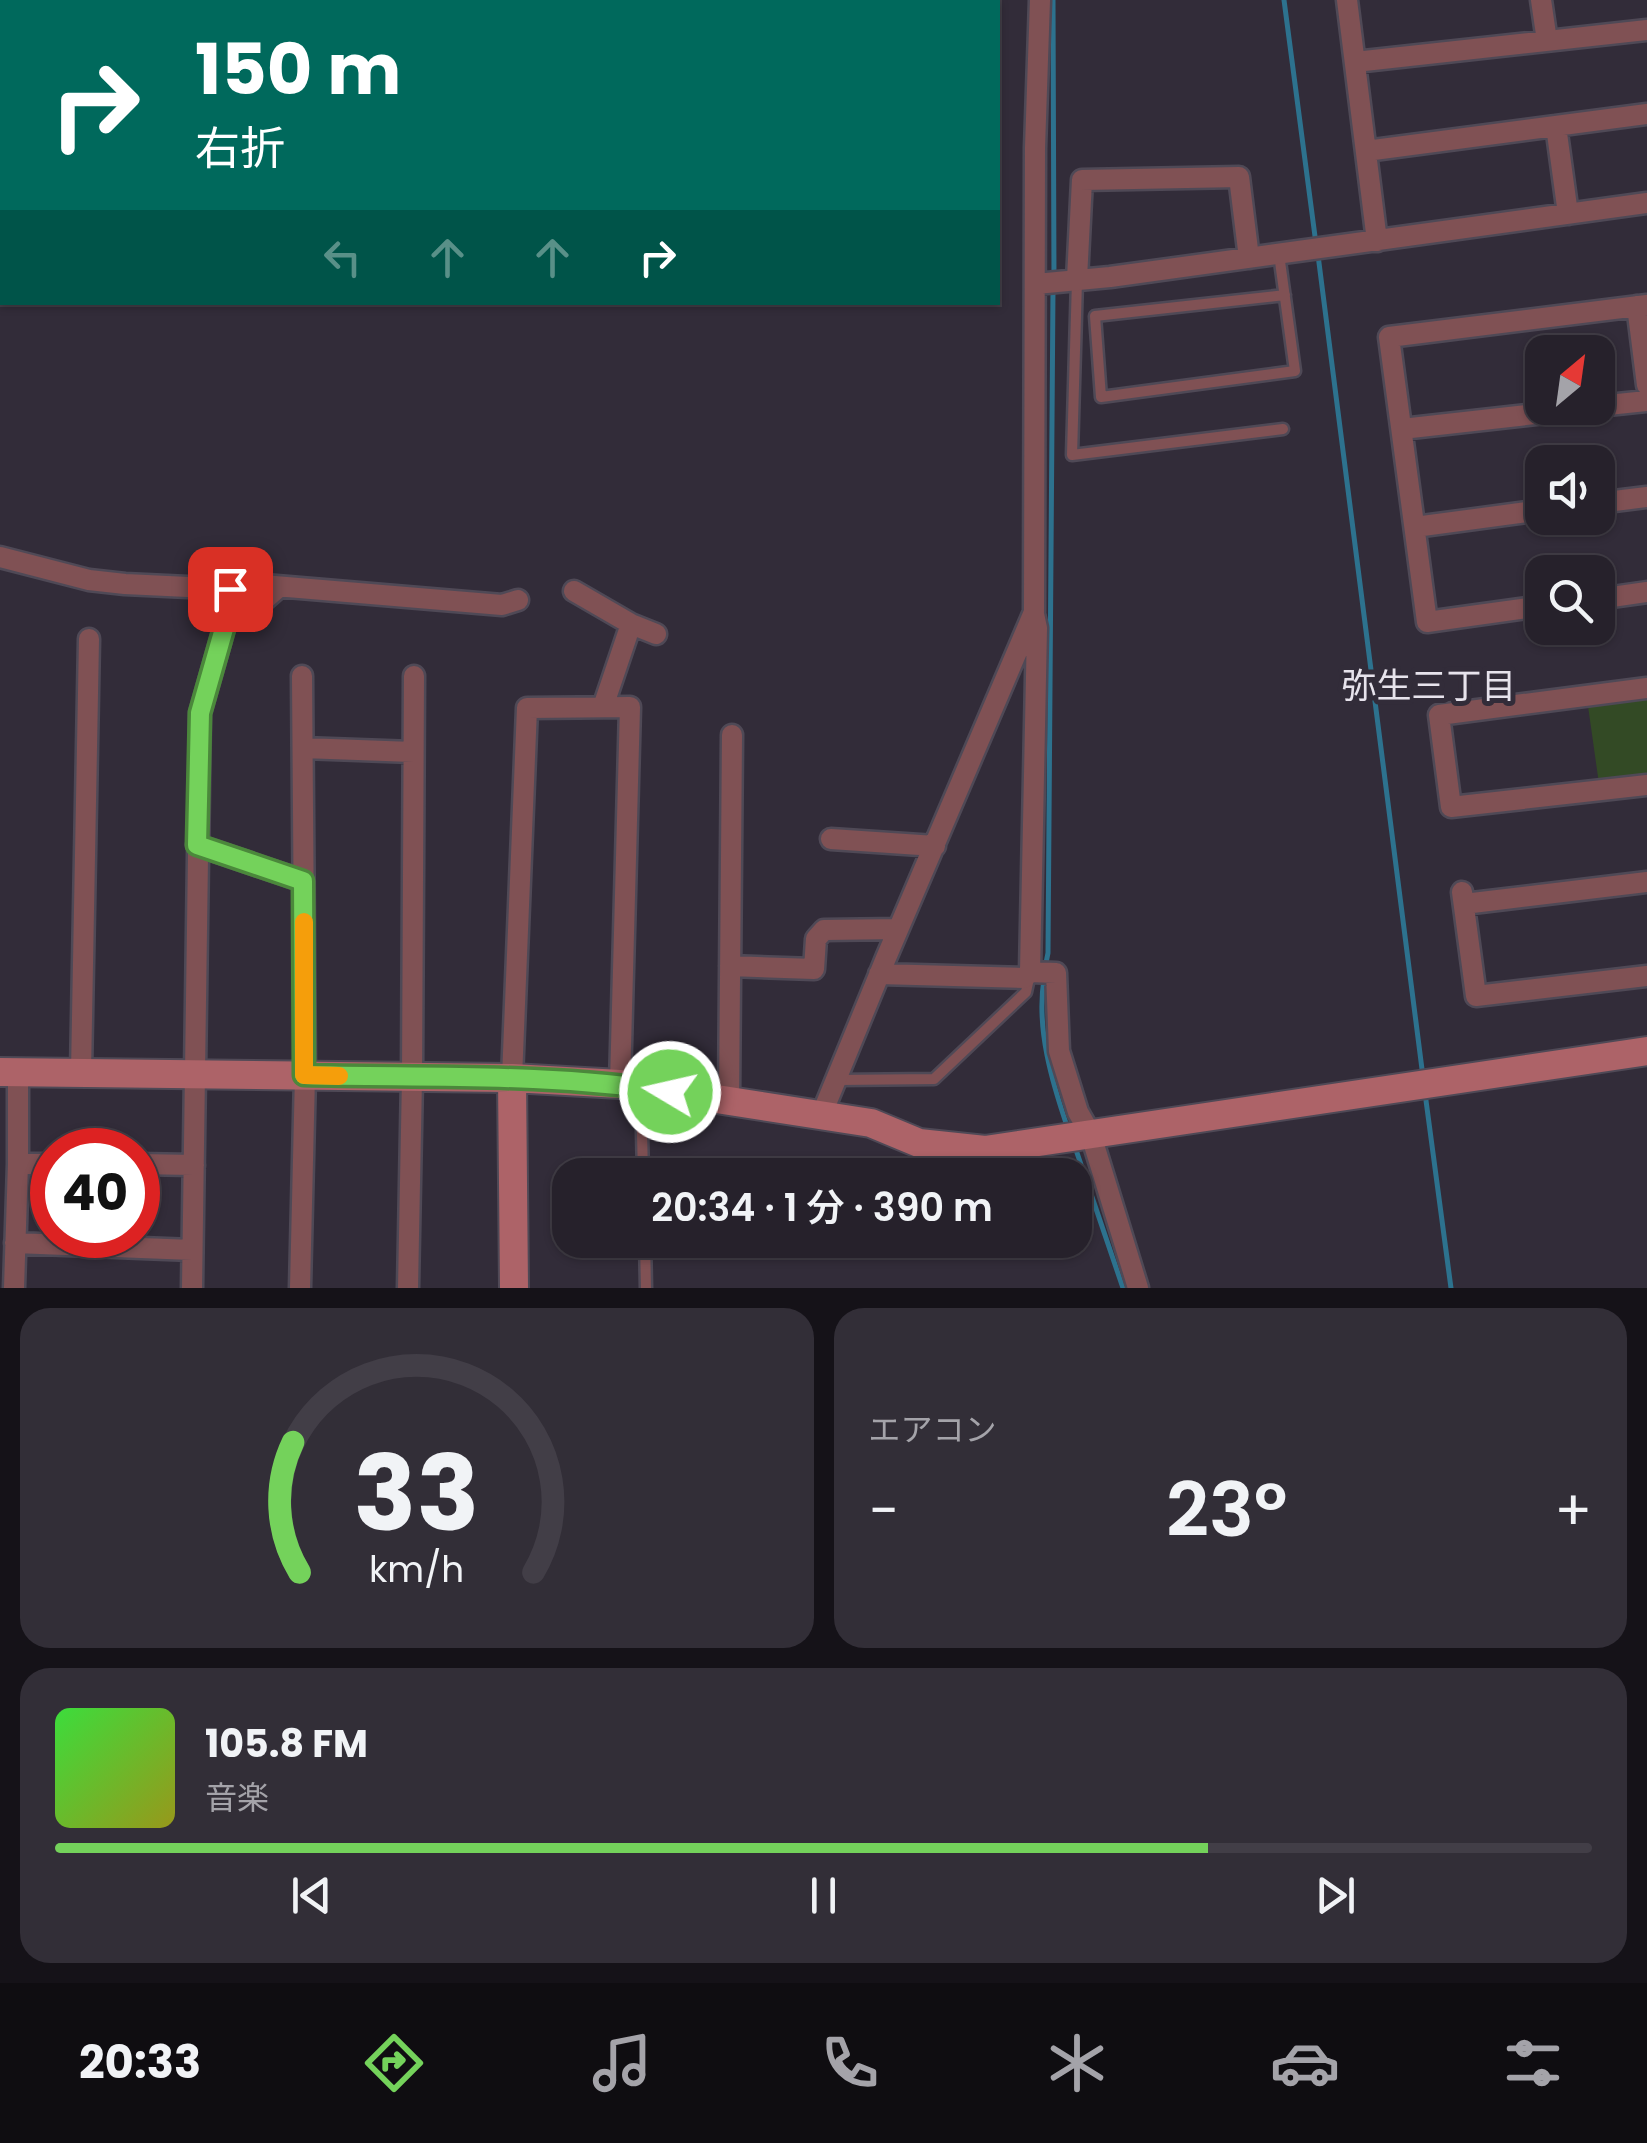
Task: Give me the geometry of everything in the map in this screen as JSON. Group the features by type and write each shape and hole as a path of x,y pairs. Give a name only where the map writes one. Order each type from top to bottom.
{"street":[{"path":"880,974 1024,978 1030,972 1037,628 1035,148 1040,0"},
{"path":"1347,0 1377,240"},
{"path":"1541,0 1547,41"},
{"path":"1355,62 1647,30"},
{"path":"1366,151 1647,114"},
{"path":"1556,126 1568,214"},
{"path":"1077,279 1082,180 1239,177 1249,258"},
{"path":"1036,284 1647,204"},
{"path":"1525,608 1427,622 1390,337 1642,305 1647,384"},
{"path":"1615,404 1647,401"},
{"path":"1402,430 1525,416"},
{"path":"1615,502 1647,497"},
{"path":"1415,527 1525,512"},
{"path":"0,557 89,580 263,601 279,587 502,605 518,600"},
{"path":"574,590 631,624 656,634"},
{"path":"1615,597 1647,592"},
{"path":"192,1288 200,713 230,596"},
{"path":"821,1116 1034,612"},
{"path":"603,707 631,624"},
{"path":"80,1072 89,639"},
{"path":"300,1288 304,1075 302,676"},
{"path":"408,1288 414,676"},
{"path":"1647,688 1439,714 1451,807 1647,786"},
{"path":"514,1288 512,1078 528,708 630,707 630,1086"},
{"path":"729,1102 732,735"},
{"path":"302,748 414,752"},
{"path":"832,839 935,846"},
{"path":"197,845 303,881"},
{"path":"1647,882 1463,898 1476,996 1647,976"},
{"path":"730,966 814,970 816,939 824,930 898,930"},
{"path":"1030,972 1056,973 1059,1050 1078,1112 1091,1135 1138,1288"},
{"path":"14,1288 18,1164 9,1072 512,1078 630,1086 871,1123 919,1143 985,1150 1647,1051"},
{"path":"18,1164 30,1164"},
{"path":"160,1164 194,1164"},
{"path":"15,1243 192,1250"}],"lane":[{"path":"1279,254 1296,371 1100,397 1094,316 1285,296"},
{"path":"1077,279 1072,455 1283,428"},
{"path":"836,1080 934,1079 1026,992 1030,972"},
{"path":"630,1086 641,1158"},
{"path":"645,1258 646,1288"}],"green space":[{"path":"1647,698 1647,778 1599,784 1588,706"}],"waterway":[{"path":"1053,0 1054,278"},
{"path":"1284,0 1316,244"},
{"path":"1318,255 1423,1077"},
{"path":"1045,968 1053,289"},
{"path":"1044,979 1044,1036 1068,1129"},
{"path":"1425,1093 1451,1288"},
{"path":"1074,1144 1123,1288"}],"slow traffic":[{"path":"304,922 304,1075 339,1076"}],"district":[{"name":"弥生三丁目","path":"1429,686"}],"route":[{"path":"230,589 231,604 200,713 197,845 303,881 304,1075 512,1078 620,1084 670,1092"}]}
